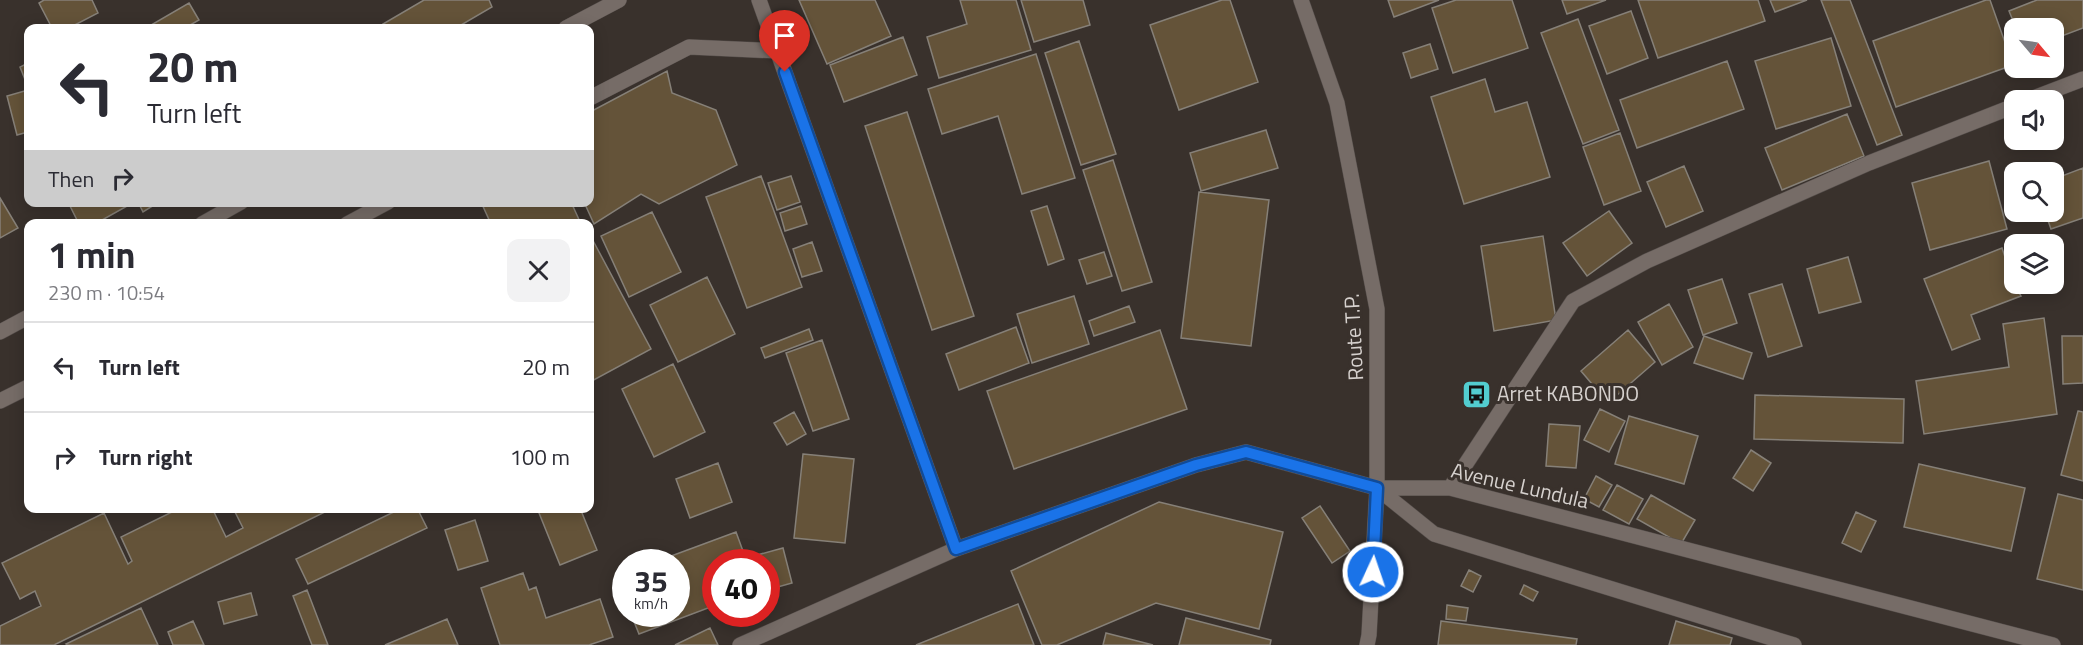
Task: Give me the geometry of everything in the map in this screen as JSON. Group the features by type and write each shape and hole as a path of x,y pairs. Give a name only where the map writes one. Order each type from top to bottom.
{"street":[{"path":"574,24 619,0"},
{"path":"759,0 956,549"},
{"name":"Route T.P.","path":"1301,0 1337,103 1377,309 1377,488 1370,635 1367,645"},
{"path":"594,96 689,47 778,51"},
{"path":"2054,90 2083,79"},
{"path":"1450,488 1573,301 1647,261 1869,163 2004,110"},
{"path":"211,219 232,207"},
{"path":"356,219 379,207"},
{"path":"0,332 24,318"},
{"path":"0,401 24,389"},
{"path":"740,645 956,549 1196,465 1246,452 1377,488 1434,534 1794,645"},
{"name":"Avenue Lundula","path":"1377,488 1450,488 2053,645"}],"building":[{"path":"44,0 92,0 98,13 77,24 50,24 39,3"},
{"path":"424,0 489,0 492,7 463,24 383,24"},
{"path":"799,0 875,0 891,36 827,64"},
{"path":"960,0 1016,0 1031,50 939,78 927,37 967,24"},
{"path":"1021,0 1083,0 1090,25 1034,42"},
{"path":"1222,0 1230,0 1258,82 1179,110 1150,25"},
{"path":"1388,0 1439,0 1394,17"},
{"path":"1456,0 1512,0 1528,48 1453,73 1432,8"},
{"path":"1562,0 1606,0 1567,14"},
{"path":"1638,0 1758,0 1765,21 1658,58"},
{"path":"1770,0 1807,0 1775,12"},
{"path":"1821,0 1850,0 1902,135 1877,145"},
{"path":"1990,0 2004,40 2004,68 1896,107 1873,41"},
{"path":"2037,0 2083,0 2083,28 2064,35 2064,18 2012,18 2009,11"},
{"path":"189,3 199,20 192,24 153,24"},
{"path":"1631,11 1648,58 1607,74 1589,26"},
{"path":"1578,19 1619,130 1583,144 1541,33"},
{"path":"903,37 917,75 844,102 830,65"},
{"path":"1831,38 1851,106 1776,129 1755,61"},
{"path":"1079,41 1116,154 1081,165 1045,53"},
{"path":"1430,44 1438,69 1411,78 1403,53"},
{"path":"1036,54 1075,178 1022,194 998,116 942,134 928,89"},
{"path":"1727,61 1744,109 1637,148 1620,100"},
{"path":"24,65 24,77 20,67"},
{"path":"667,71 672,93 716,110 737,165 659,204 641,194 594,224 594,219 592,219 586,207 594,207 594,110"},
{"path":"1485,79 1495,112 1527,102 1550,177 1464,204 1431,97"},
{"path":"24,91 24,133 17,135 7,96"},
{"path":"907,112 974,316 932,330 865,126"},
{"path":"1847,114 1864,156 1782,190 1765,148"},
{"path":"1266,130 1278,168 1201,191 1190,153"},
{"path":"1620,133 1641,191 1604,205 1583,147"},
{"path":"1113,160 1152,282 1122,291 1083,170"},
{"path":"1989,161 2007,229 1930,250 1912,183"},
{"path":"1684,166 1703,211 1666,227 1647,182"},
{"path":"2083,168 2083,218 2051,229 2049,222 2064,222 2064,175"},
{"path":"761,176 802,287 747,308 706,197"},
{"path":"791,176 800,202 777,210 768,183"},
{"path":"1199,192 1269,200 1251,346 1181,338"},
{"path":"0,198 18,228 0,238"},
{"path":"801,206 807,224 785,231 780,213"},
{"path":"1047,206 1064,259 1048,265 1031,211"},
{"path":"70,207 125,207 104,219 76,219"},
{"path":"140,207 151,207 143,212"},
{"path":"483,207 573,207 579,219 489,219"},
{"path":"1609,211 1632,243 1587,276 1563,243"},
{"path":"652,212 681,272 629,297 601,236"},
{"path":"1543,236 1556,320 1494,331 1481,246"},
{"path":"594,242 651,349 594,380"},
{"path":"812,242 822,271 802,277 793,249"},
{"path":"2002,248 2004,294 2020,294 2021,296 1971,315 1980,339 1952,350 1924,279"},
{"path":"1104,252 1112,276 1087,284 1079,260"},
{"path":"1848,257 1861,302 1819,313 1807,269"},
{"path":"707,277 735,334 678,362 650,305"},
{"path":"1722,279 1737,323 1703,335 1688,290"},
{"path":"1782,284 1802,346 1768,357 1749,294"},
{"path":"1074,296 1089,344 1032,363 1017,314"},
{"path":"1669,304 1693,347 1662,365 1638,322"},
{"path":"1129,306 1135,322 1094,336 1089,321"},
{"path":"2044,318 2057,414 1924,434 1916,381 2009,367 2003,324"},
{"path":"1016,327 1029,363 959,390 946,354"},
{"path":"809,329 813,340 765,358 761,348"},
{"path":"1160,330 1187,409 1014,469 987,391"},
{"path":"1628,330 1655,362 1608,403 1581,371"},
{"path":"1704,336 1752,353 1743,379 1694,363"},
{"path":"2062,336 2083,336 2083,383 2063,384"},
{"path":"822,340 849,419 813,431 786,353"},
{"path":"673,364 705,432 654,457 622,389"},
{"path":"1755,395 1904,399 1903,443 1754,439"},
{"path":"1600,409 1625,421 1609,452 1584,440"},
{"path":"2078,411 2083,412 2083,481 2061,475"},
{"path":"794,412 806,434 787,445 774,423"},
{"path":"1629,416 1698,436 1684,484 1615,464"},
{"path":"1549,424 1580,426 1576,468 1546,466"},
{"path":"1751,450 1771,463 1753,491 1733,478"},
{"path":"803,454 854,459 845,543 794,538"},
{"path":"718,463 732,502 690,518 676,479"},
{"path":"1919,464 2025,488 2011,551 1904,527"},
{"path":"1596,476 1612,485 1599,507 1584,499"},
{"path":"1617,485 1643,499 1629,524 1603,510"},
{"path":"2058,494 2083,500 2083,590 2037,579"},
{"path":"1651,495 1695,520 1681,544 1637,519"},
{"path":"1159,502 1283,532 1259,629 1156,603 1057,645 1042,645 1011,571"},
{"path":"1320,506 1350,551 1332,563 1302,518"},
{"path":"1856,512 1876,521 1861,552 1842,543"},
{"path":"104,513 128,564 132,561 121,537 170,513 214,513 226,537 243,528 236,513 323,513 54,645 0,645 0,626 41,606 35,591 20,599 2,563"},
{"path":"392,513 420,513 427,528 308,584 296,559"},
{"path":"539,513 582,513 597,550 560,565"},
{"path":"475,520 488,561 458,570 445,530"},
{"path":"736,532 742,549 702,549 702,610 690,615 690,549"},
{"path":"783,548 792,583 780,586 780,549"},
{"path":"1469,570 1481,576 1473,592 1461,586"},
{"path":"523,573 529,590 536,587 546,618 600,599 613,637 589,645 500,645 481,588"},
{"path":"1524,585 1538,592 1533,601 1520,594"},
{"path":"307,590 328,645 312,645 293,596"},
{"path":"251,593 257,615 224,624 218,602"},
{"path":"1018,604 1034,645 916,645"},
{"path":"1447,605 1468,608 1466,621 1446,619"},
{"path":"141,608 158,645 66,644"},
{"path":"1186,618 1271,640 1270,645 1179,645"},
{"path":"447,619 458,645 385,645"},
{"path":"193,621 204,645 173,645 168,632"},
{"path":"1441,621 1577,639 1576,645 1438,645"},
{"path":"1676,621 1732,638 1730,645 1669,645"},
{"path":"636,627 658,627 639,634"},
{"path":"710,628 718,645 675,645"},
{"path":"1106,633 1153,645 1103,645"}],"place":[{"name":"Arret KABONDO","path":"1476,394"}],"route":[{"path":"785,72 956,549 1196,465 1246,452 1377,488 1373,572"}]}
